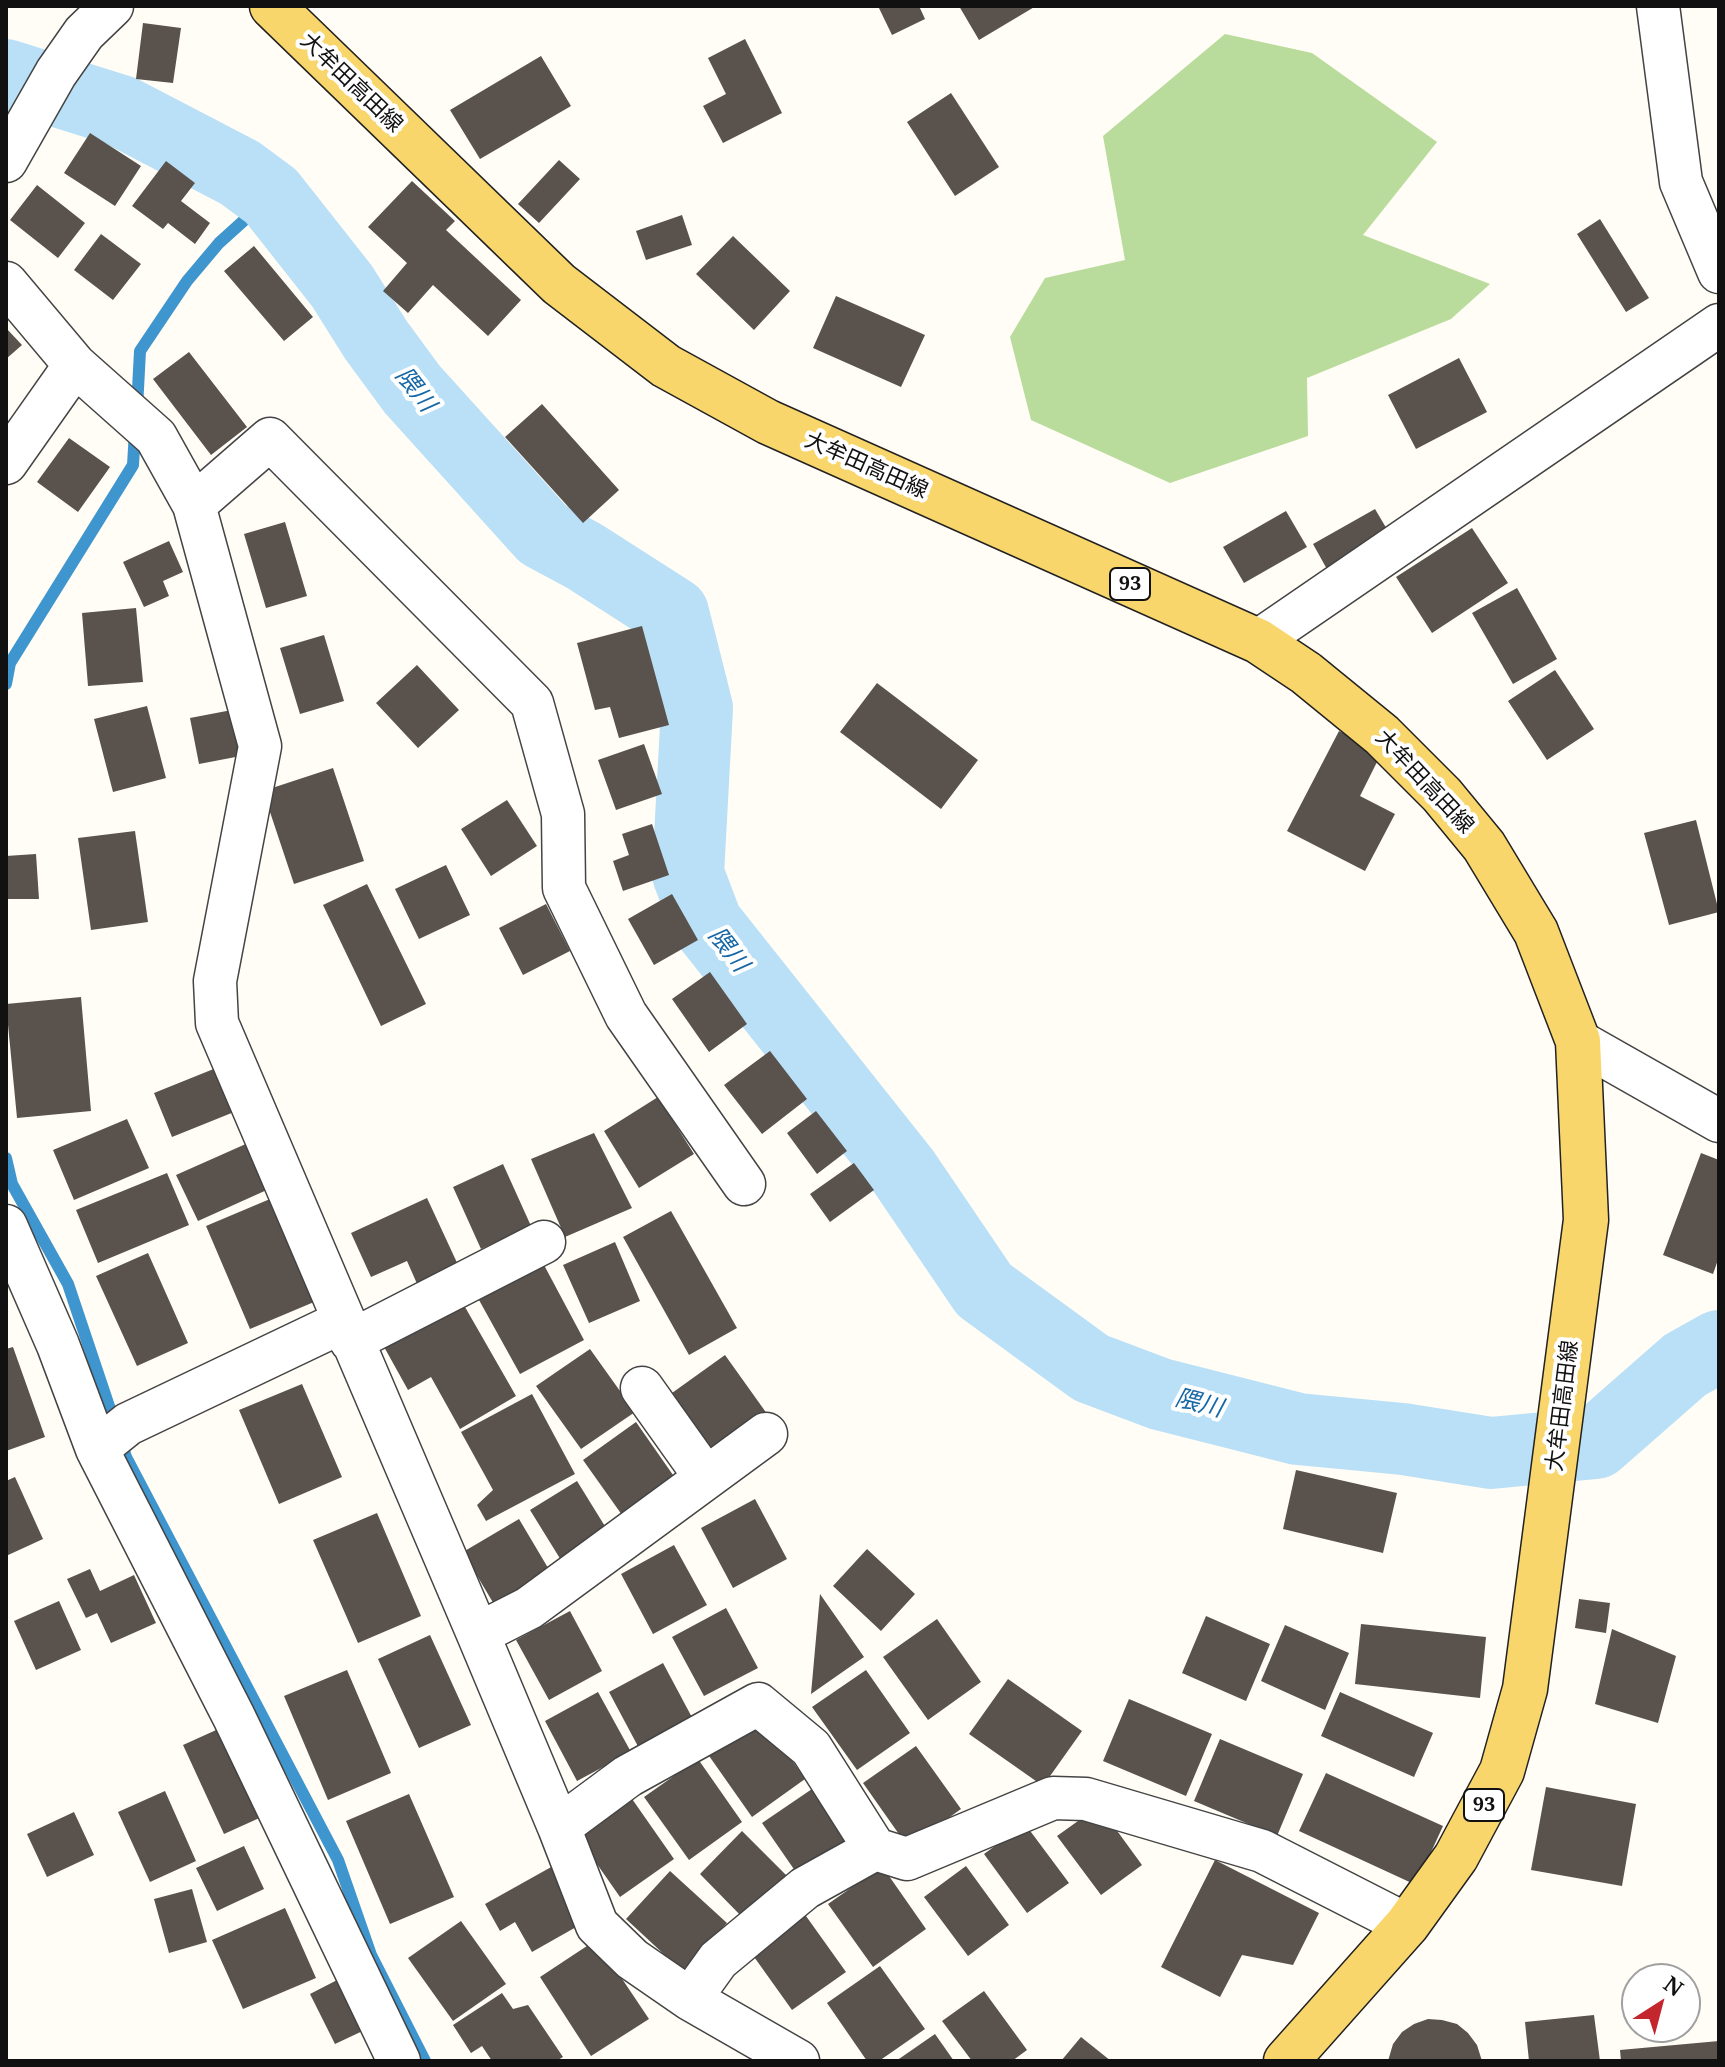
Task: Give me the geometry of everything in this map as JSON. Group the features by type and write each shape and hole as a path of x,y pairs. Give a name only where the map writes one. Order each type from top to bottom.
{"main road":[{"name":"大牟田高田線","path":"272,6 559,284 666,366 768,422 1258,641 1306,673 1382,735 1442,795 1484,846 1536,932 1578,1041 1586,1220 1525,1689 1502,1771 1456,1857 1407,1925 1300,2056"}],"street":[{"path":"6,161 49,85 84,33 112,6"},
{"path":"1658,6 1681,182 1719,272"},
{"path":"6,283 75,365 156,437 194,505 260,746 215,981 217,1023 478,1634 597,1925 632,1959 690,1999 798,2061"},
{"path":"1258,641 1719,325"},
{"path":"12,443 75,365"},
{"path":"194,505 270,439 532,703 563,814 564,888 626,1015 744,1184"},
{"path":"1578,1041 1719,1121"},
{"path":"6,1226 58,1345 111,1439 234,1717 399,2061"},
{"path":"111,1439 544,1242"},
{"path":"642,1388 706,1478"},
{"path":"478,1634 529,1608 766,1434"},
{"path":"559,1827 628,1776 758,1704 811,1748 875,1849 907,1859 1053,1798 1086,1799 1262,1851 1407,1925"},
{"path":"690,1999 718,1960 794,1897 875,1849"}],"green space":[{"path":"1225,34 1312,53 1437,142 1363,235 1490,284 1451,319 1307,378 1308,436 1170,483 1031,420 1010,337 1045,278 1125,260 1103,136"}],"building":[{"path":"878,6 919,6 925,19 892,35"},
{"path":"959,6 1036,6 979,40"},
{"path":"143,23 181,28 173,83 136,79"},
{"path":"745,39 782,113 723,143 703,106 726,94 708,58"},
{"path":"541,56 571,106 480,159 450,110"},
{"path":"951,93 999,167 955,196 907,122"},
{"path":"90,133 141,166 115,206 64,173"},
{"path":"559,160 580,179 539,223 518,204"},
{"path":"166,161 195,183 181,201 210,223 195,244 168,223 163,229 132,206"},
{"path":"412,181 455,221 446,230 521,300 488,336 433,285 408,313 383,291 407,263 368,227"},
{"path":"37,185 85,223 58,258 10,220"},
{"path":"682,215 692,245 646,260 636,231"},
{"path":"1600,219 1649,298 1626,312 1577,234"},
{"path":"101,234 141,264 113,300 74,270"},
{"path":"733,236 790,291 754,330 696,274"},
{"path":"254,246 313,317 284,341 224,271"},
{"path":"836,296 925,335 901,387 813,348"},
{"path":"6,328 22,345 6,359"},
{"path":"189,352 247,427 211,455 153,379"},
{"path":"1459,358 1487,412 1416,449 1388,395"},
{"path":"542,404 619,490 583,523 505,437"},
{"path":"69,438 110,467 78,512 37,482"},
{"path":"1375,509 1391,536 1328,571 1313,544"},
{"path":"1286,511 1307,547 1244,583 1223,547"},
{"path":"285,522 307,596 266,608 244,534"},
{"path":"1472,528 1508,583 1432,633 1396,577"},
{"path":"169,541 183,572 163,581 169,596 144,607 123,562"},
{"path":"1517,588 1557,659 1513,684 1472,613"},
{"path":"136,608 143,682 88,686 82,613"},
{"path":"642,626 669,725 619,738 610,707 595,710 577,643"},
{"path":"324,635 344,701 300,714 280,648"},
{"path":"417,665 459,710 418,748 376,703"},
{"path":"1555,670 1594,729 1547,760 1508,701"},
{"path":"877,683 978,760 941,809 840,732"},
{"path":"147,706 166,778 113,792 94,719"},
{"path":"237,709 246,755 199,764 190,718"},
{"path":"1339,731 1381,754 1360,796 1395,814 1365,871 1287,831"},
{"path":"644,744 662,794 616,810 598,760"},
{"path":"333,768 364,861 294,884 263,791"},
{"path":"507,800 537,846 491,876 461,829"},
{"path":"1696,820 1719,912 1669,925 1644,833"},
{"path":"652,824 669,875 623,891 613,861 629,855 622,834"},
{"path":"135,831 148,922 91,930 78,838"},
{"path":"36,854 39,899 6,899 6,856"},
{"path":"446,865 470,915 419,939 395,889"},
{"path":"367,884 426,1004 381,1026 323,905"},
{"path":"672,894 698,940 654,965 628,919"},
{"path":"546,904 570,951 523,975 499,928"},
{"path":"710,972 747,1024 709,1052 672,999"},
{"path":"81,997 91,1111 17,1118 6,1004"},
{"path":"770,1051 807,1099 762,1134 724,1085"},
{"path":"221,1066 239,1110 172,1137 154,1093"},
{"path":"658,1097 694,1154 639,1188 604,1131"},
{"path":"816,1111 847,1151 817,1174 787,1133"},
{"path":"127,1119 149,1168 74,1200 53,1150"},
{"path":"594,1133 632,1208 565,1237 531,1159"},
{"path":"248,1143 269,1189 198,1221 176,1175"},
{"path":"1701,1153 1719,1160 1719,1257 1713,1274 1663,1255"},
{"path":"854,1163 874,1190 830,1222 810,1194"},
{"path":"503,1164 531,1226 481,1249 453,1187"},
{"path":"167,1173 189,1225 98,1263 76,1210"},
{"path":"427,1198 459,1267 418,1286 407,1261 371,1277 351,1233"},
{"path":"270,1199 314,1302 250,1329 206,1226"},
{"path":"671,1211 737,1328 689,1355 623,1237"},
{"path":"615,1242 640,1301 589,1323 563,1265"},
{"path":"148,1253 188,1343 137,1366 96,1276"},
{"path":"544,1265 584,1340 520,1374 479,1300"},
{"path":"461,1300 516,1396 460,1429 431,1377 408,1390 383,1345"},
{"path":"13,1347 45,1437 6,1451 6,1349"},
{"path":"590,1349 635,1412 581,1449 536,1386"},
{"path":"725,1355 770,1418 716,1456 672,1393"},
{"path":"302,1384 342,1477 279,1504 239,1410"},
{"path":"532,1394 575,1474 486,1521 477,1505 493,1490 461,1432"},
{"path":"636,1422 680,1485 627,1522 583,1460"},
{"path":"1296,1470 1397,1493 1383,1553 1283,1529"},
{"path":"15,1477 43,1539 6,1556 6,1481"},
{"path":"577,1481 611,1536 564,1565 530,1510"},
{"path":"755,1499 787,1559 733,1588 701,1528"},
{"path":"377,1513 421,1616 358,1643 313,1540"},
{"path":"519,1519 554,1578 498,1611 463,1552"},
{"path":"674,1545 707,1605 653,1634 621,1574"},
{"path":"867,1549 915,1594 881,1631 833,1586"},
{"path":"90,1569 100,1591 134,1575 156,1623 111,1643 97,1613 86,1618 67,1579"},
{"path":"820,1594 864,1657 811,1694"},
{"path":"1579,1599 1610,1603 1606,1633 1575,1628"},
{"path":"59,1601 81,1650 36,1670 14,1621"},
{"path":"726,1608 758,1668 704,1696 672,1637"},
{"path":"570,1611 602,1671 549,1700 516,1640"},
{"path":"1206,1616 1270,1644 1246,1701 1182,1673"},
{"path":"937,1619 981,1682 928,1720 883,1657"},
{"path":"1361,1624 1486,1637 1480,1698 1355,1684"},
{"path":"1285,1625 1349,1653 1325,1710 1261,1681"},
{"path":"1612,1629 1676,1656 1658,1723 1595,1704"},
{"path":"430,1635 471,1725 419,1748 378,1659"},
{"path":"663,1663 695,1723 641,1752 609,1692"},
{"path":"347,1670 391,1773 328,1800 284,1696"},
{"path":"866,1670 910,1733 857,1770 812,1707"},
{"path":"1008,1679 1082,1731 1043,1786 969,1734"},
{"path":"598,1692 631,1752 577,1781 545,1721"},
{"path":"1340,1692 1433,1733 1414,1777 1321,1736"},
{"path":"1129,1699 1212,1734 1186,1796 1103,1761"},
{"path":"761,1716 805,1779 752,1817 707,1753"},
{"path":"225,1726 266,1815 224,1834 183,1745"},
{"path":"1220,1739 1303,1774 1277,1836 1194,1801"},
{"path":"916,1746 961,1809 908,1847 863,1783"},
{"path":"698,1759 742,1822 689,1860 644,1797"},
{"path":"1326,1773 1443,1826 1416,1885 1299,1831"},
{"path":"1546,1787 1636,1804 1622,1886 1531,1870"},
{"path":"812,1789 849,1844 800,1878 762,1823"},
{"path":"165,1791 196,1861 150,1882 118,1812"},
{"path":"409,1794 454,1897 390,1924 346,1821"},
{"path":"630,1796 674,1859 620,1897 576,1834"},
{"path":"1099,1806 1142,1865 1101,1895 1057,1836"},
{"path":"74,1812 94,1855 47,1877 27,1834"},
{"path":"1025,1824 1069,1883 1027,1913 984,1854"},
{"path":"742,1831 789,1878 746,1921 700,1874"},
{"path":"244,1846 264,1889 217,1911 196,1868"},
{"path":"1215,1860 1319,1913 1293,1965 1242,1955 1220,1997 1161,1967"},
{"path":"553,1866 585,1922 532,1952 515,1922 500,1931 485,1904"},
{"path":"882,1866 926,1929 873,1967 828,1904"},
{"path":"966,1866 1009,1925 968,1956 924,1897"},
{"path":"670,1871 727,1923 682,1971 626,1919"},
{"path":"192,1889 207,1942 169,1953 154,1899"},
{"path":"285,1908 316,1978 243,2009 212,1940"},
{"path":"801,1909 846,1972 792,2010 747,1947"},
{"path":"461,1921 506,1984 453,2021 408,1958"},
{"path":"596,1940 649,2019 591,2056 540,1977"},
{"path":"880,1966 925,2029 879,2061 867,2061 827,2003"},
{"path":"343,1977 369,2028 335,2044 310,1994"},
{"path":"984,1991 1027,2050 1012,2061 972,2061 942,2021"},
{"path":"502,1993 513,2009 528,2005 563,2057 556,2061 492,2061 482,2046 471,2053 453,2025"},
{"path":"1594,2015 1600,2061 1529,2061 1525,2022"},
{"path":"1428,2019 1457,2024 1477,2045 1482,2061 1388,2061 1393,2044 1402,2032"},
{"path":"935,2034 954,2061 896,2061"},
{"path":"1081,2037 1111,2061 1061,2061"},
{"path":"1719,2041 1719,2061 1621,2061 1620,2050"}],"waterway":[{"name":"隈川","path":"6,75 121,111 240,173 271,196 342,286 412,389 543,534 584,556 673,613 697,708 688,874 707,924 904,1172 984,1290 1091,1368 1160,1394 1298,1429 1403,1439 1491,1453 1596,1443 1685,1365 1719,1346"},
{"path":"137,408 140,351 187,281 219,243 271,196"},
{"path":"6,684 10,663 133,465 135,431"},
{"path":"6,1158 12,1184 68,1284 126,1457 338,1860 371,1955 425,2061"}]}
